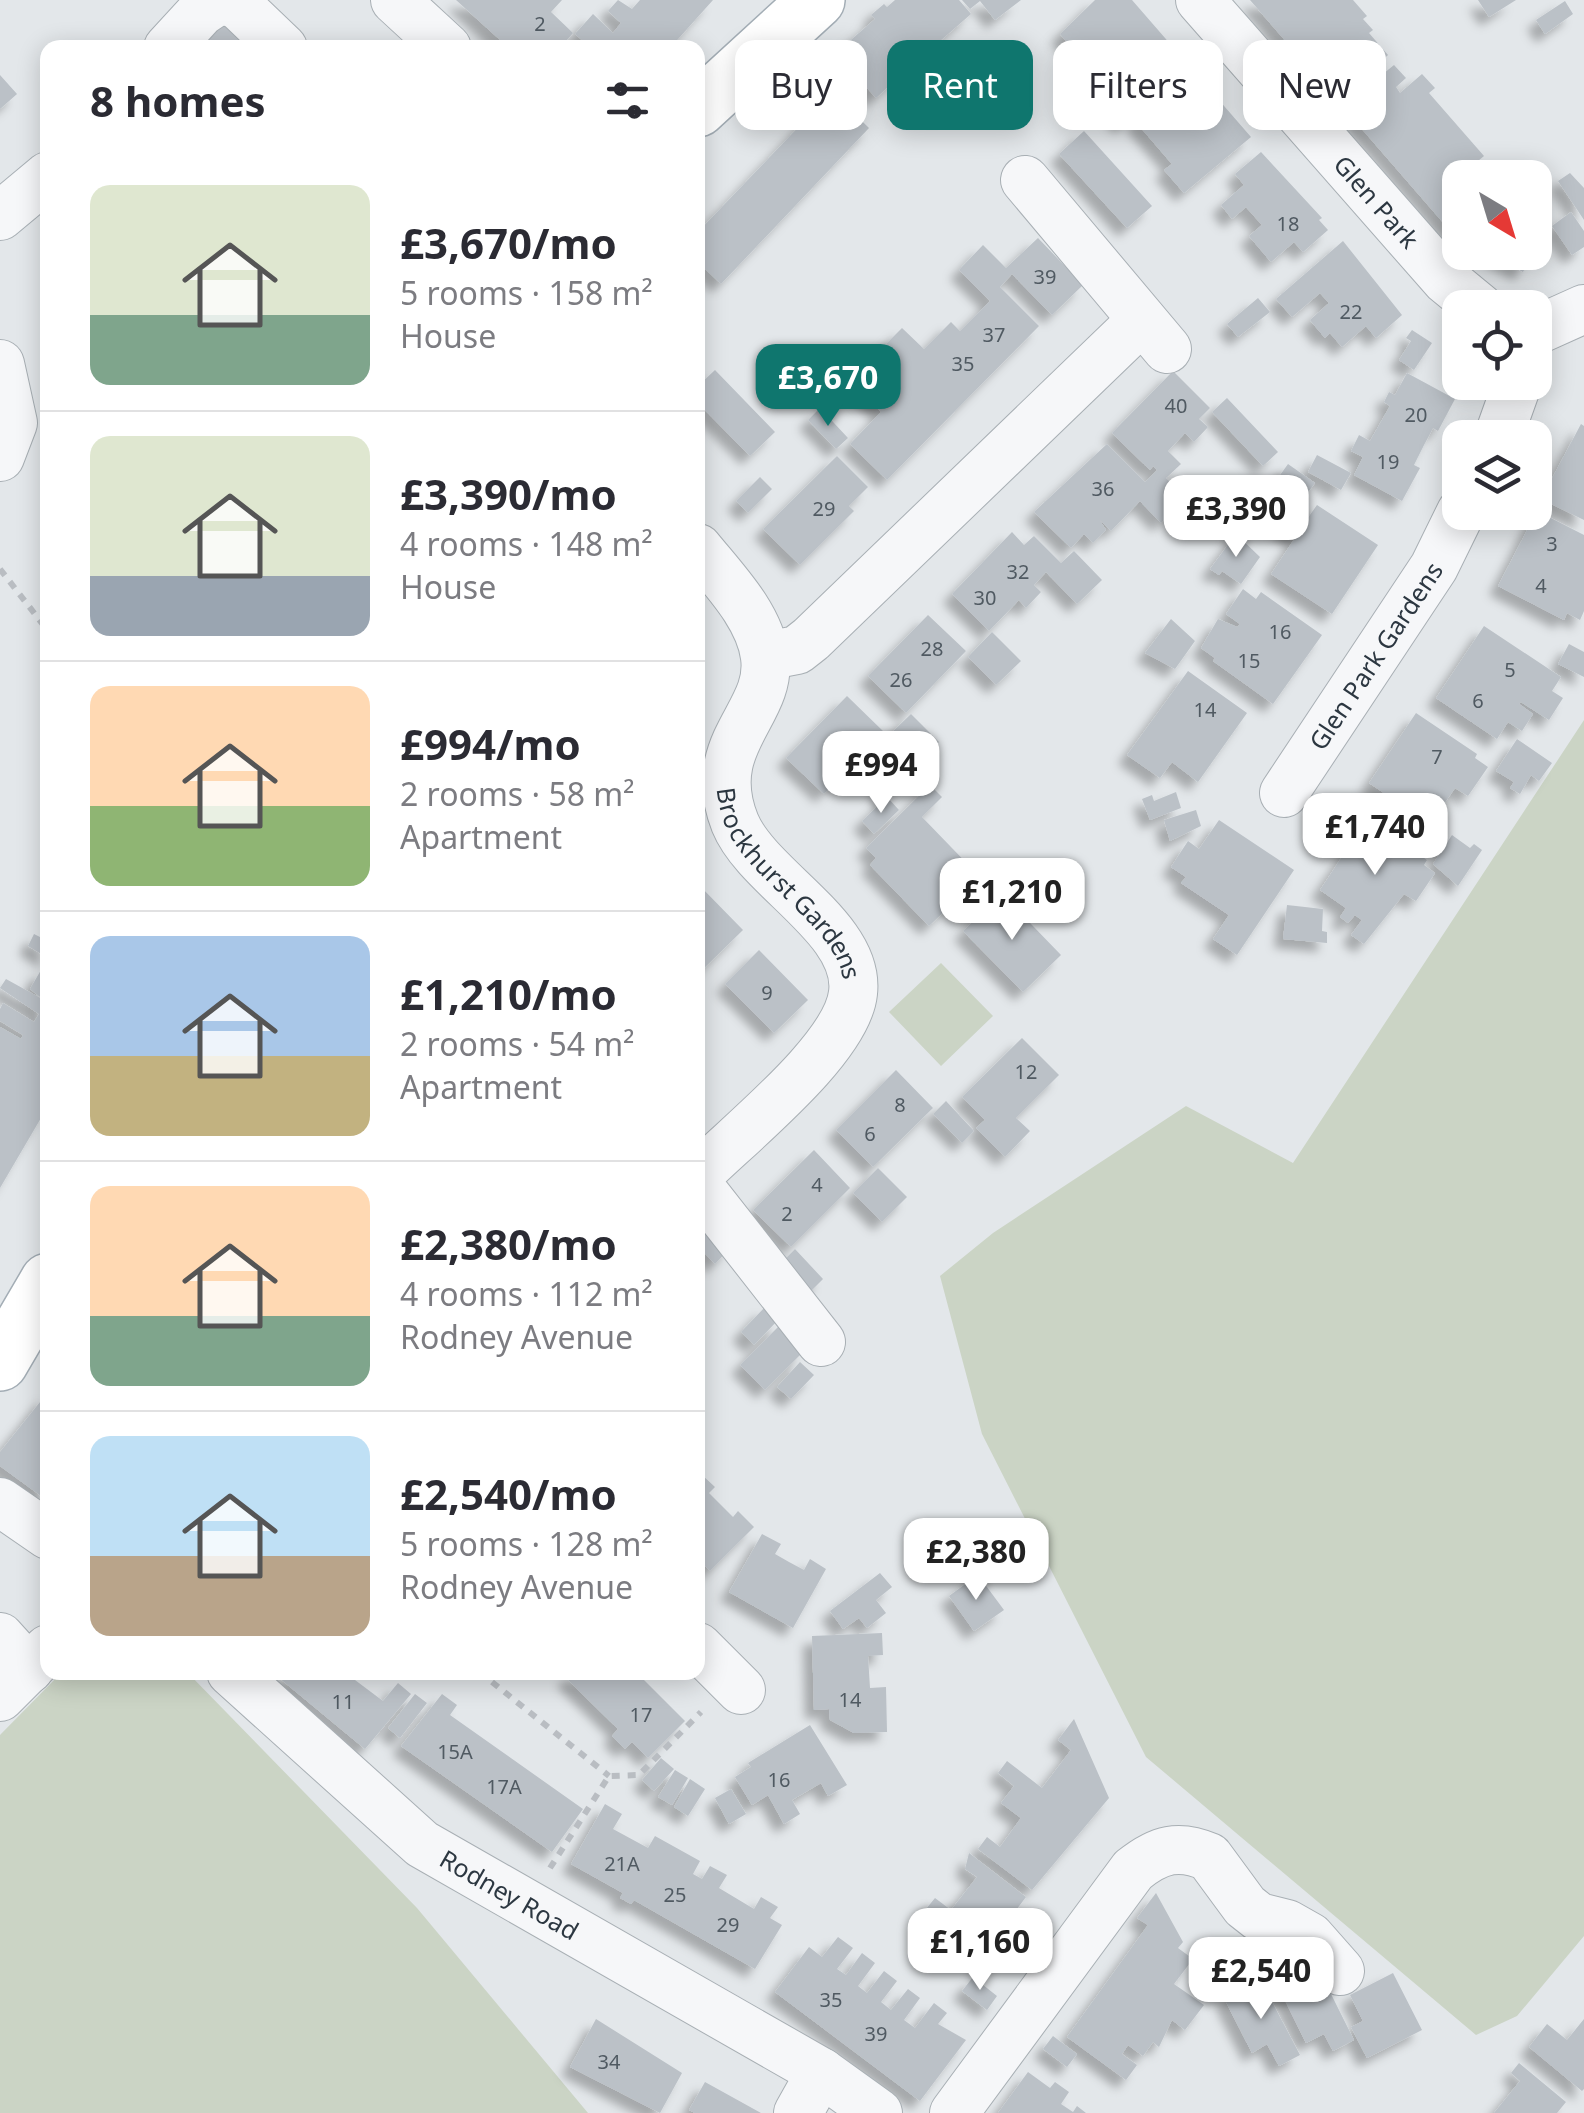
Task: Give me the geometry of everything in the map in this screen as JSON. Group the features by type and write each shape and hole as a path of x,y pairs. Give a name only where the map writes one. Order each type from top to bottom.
{"main road":[{"path":"705,103 816,0"},
{"path":"0,1363 26,1300"}],"street":[{"path":"175,40 201,12 222,0 240,6 275,40"},
{"name":"Glen Park","path":"1200,0 1458,290"},
{"path":"705,557 746,609 766,656 797,650 1141,318 1025,180"},
{"path":"0,216 40,183"},
{"path":"1552,323 1584,309"},
{"path":"0,364 13,422 0,457"},
{"name":"Glen Park Gardens","path":"1284,793 1434,567 1452,530"},
{"name":"Brockhurst Gardens","path":"705,1159 835,1040 854,990 850,964 837,940 756,854 736,826 728,798 734,740 763,686 766,656"},
{"path":"705,1164 821,1342"},
{"path":"0,1502 40,1530"},
{"path":"705,1654 736,1686"},
{"name":"Rodney Road","path":"241,1680 422,1844 821,2072 878,2113"},
{"path":"954,2113 1133,1870 1152,1855 1172,1848 1210,1857 1244,1906 1259,1917 1287,1924 1310,1937 1340,1971"},
{"path":"798,2113 821,2072"}],"path":[{"path":"0,569 40,620"},
{"path":"492,1682 609,1776 639,1775 736,1686"},
{"path":"525,1906 609,1776"}],"green space":[{"path":"1584,720 1584,1936 1517,2016 1476,2035 1146,1757 982,1434 940,1276 993,1233 1186,1106 1293,1163"},
{"path":"941,963 993,1016 941,1066 889,1012"},
{"path":"54,1680 195,1680 417,1908 588,2113 0,2113 0,1735"}],"building":[{"path":"456,0 562,0 551,12 573,33 567,40 500,40"},
{"path":"618,0 632,9 640,0 713,0 677,40 582,40 575,34 593,14 613,33 621,23 608,11"},
{"path":"895,0 959,0 971,14 941,40 887,40 887,88 876,98 867,88 867,40 851,40 875,19 871,15 884,4 887,7"},
{"path":"962,0 1021,0 995,20 980,1 970,9"},
{"path":"1095,0 1132,0 1167,40 1065,40 1060,34"},
{"path":"1250,0 1353,0 1367,16 1363,19 1373,30 1369,33 1375,40 1285,40"},
{"path":"1478,0 1516,0 1489,17"},
{"path":"1565,1 1573,14 1545,34 1536,20"},
{"path":"224,21 245,40 208,40"},
{"path":"1394,65 1406,78 1396,87 1400,93 1422,74 1435,88 1429,93 1484,156 1479,160 1442,160 1442,221 1363,130 1386,130 1386,72"},
{"path":"0,75 17,94 0,109"},
{"path":"1223,105 1251,137 1184,193 1164,170 1172,164 1143,130 1223,130"},
{"path":"869,128 721,284 705,269 705,225 796,130"},
{"path":"1084,131 1152,206 1127,228 1059,154"},
{"path":"1261,152 1322,218 1319,220 1328,230 1303,252 1294,242 1271,262 1249,236 1262,225 1246,207 1232,219 1221,205 1244,185 1235,174"},
{"path":"1570,173 1584,188 1584,220 1558,181"},
{"path":"1571,212 1584,231 1584,247 1572,255 1552,226"},
{"path":"1038,238 1083,285 1052,315 1012,274 1000,287 1039,326 887,480 850,444 881,412 855,386 883,358 878,352 902,328 924,349 951,322 960,331 990,301 959,270 983,245 1006,268"},
{"path":"1343,241 1402,315 1376,338 1366,326 1342,347 1330,333 1325,338 1310,320 1329,303 1320,293 1292,317 1276,299"},
{"path":"1258,298 1270,312 1238,337 1227,324"},
{"path":"1412,330 1432,343 1414,370 1399,360 1411,341 1406,338"},
{"path":"715,370 775,432 750,456 705,410 705,379"},
{"path":"1173,371 1210,408 1199,419 1208,427 1194,442 1185,433 1168,451 1181,464 1166,478 1186,498 1161,523 1140,501 1111,531 1099,519 1106,530 1093,543 1084,534 1071,548 1034,512 1107,444 1145,482 1157,470 1153,466 1150,470 1112,433"},
{"path":"1407,373 1442,392 1442,400 1454,400 1438,431 1433,428 1424,445 1414,465 1420,468 1402,501 1354,475 1363,457 1351,451 1359,435 1370,441 1390,406 1384,402 1389,392 1395,395"},
{"path":"1227,398 1278,452 1263,466 1212,412"},
{"path":"820,408 848,438 836,449 808,420"},
{"path":"1581,424 1584,520 1552,504 1552,478"},
{"path":"1317,455 1351,473 1341,490 1308,472"},
{"path":"837,456 868,487 849,506 854,511 800,565 763,529"},
{"path":"1288,464 1315,483 1299,504 1273,485"},
{"path":"760,477 772,489 748,513 736,501"},
{"path":"1317,505 1378,545 1332,614 1271,574 1295,538 1280,528 1290,512 1305,522"},
{"path":"1552,519 1584,535 1584,611 1580,620 1567,613 1564,620 1498,586 1527,530 1552,530"},
{"path":"1012,532 1024,545 1034,536 1061,563 1074,551 1102,580 1077,604 1046,572 1034,585 1041,592 1026,608 1019,600 989,631 952,594"},
{"path":"1236,534 1260,557 1241,584 1222,571 1219,575 1210,569"},
{"path":"1243,589 1256,599 1261,592 1322,635 1273,704 1201,648 1218,619 1237,627 1240,624 1226,614"},
{"path":"928,615 966,651 906,713 868,676"},
{"path":"1171,619 1195,641 1175,669 1145,653"},
{"path":"1484,626 1561,677 1552,691 1563,698 1549,720 1521,702 1533,714 1522,731 1508,722 1497,739 1436,698"},
{"path":"992,632 1021,661 996,685 968,657"},
{"path":"1569,644 1584,652 1584,677 1558,664"},
{"path":"1188,671 1247,713 1198,782 1172,762 1160,778 1127,755"},
{"path":"847,696 884,732 824,794 786,758"},
{"path":"1416,713 1477,754 1475,758 1488,767 1468,796 1455,788 1430,824 1369,783"},
{"path":"911,714 939,742 914,767 886,738"},
{"path":"1517,739 1552,763 1539,781 1531,775 1520,794 1510,788 1514,782 1496,771"},
{"path":"930,785 942,797 922,817 980,877 929,926 870,865 876,858 866,848"},
{"path":"1176,792 1181,808 1150,820 1142,799 1152,795 1154,801"},
{"path":"887,797 899,810 874,834 862,821"},
{"path":"1196,810 1201,826 1170,841 1164,820"},
{"path":"1367,819 1427,860 1424,865 1435,873 1416,901 1404,894 1364,944 1351,935 1362,920 1355,915 1348,923 1340,917 1346,908 1320,890"},
{"path":"1219,820 1294,870 1237,955 1213,939 1229,915 1181,883 1186,877 1171,867 1188,841 1199,849"},
{"path":"1452,835 1470,848 1474,844 1482,850 1458,886 1433,864"},
{"path":"705,891 743,930 705,967"},
{"path":"1002,894 1061,955 1023,992 963,931"},
{"path":"1287,905 1323,909 1322,931 1327,932 1327,943 1283,939"},
{"path":"34,934 40,937 40,953 28,946"},
{"path":"759,950 808,1000 774,1033 725,984"},
{"path":"40,972 40,997 30,989"},
{"path":"6,979 40,998 40,1120 0,1188 0,1027 21,1039 23,1035 0,1021 0,1009 3,1003 34,1022 39,1014 0,988"},
{"path":"1022,1038 1059,1075 1016,1118 1030,1131 1005,1157 976,1128 985,1120 962,1097"},
{"path":"896,1070 933,1108 873,1167 836,1130"},
{"path":"946,1101 974,1131 962,1143 933,1114"},
{"path":"814,1150 850,1188 791,1247 753,1210"},
{"path":"878,1168 907,1197 882,1222 853,1193"},
{"path":"705,1221 731,1247 715,1264 705,1253"},
{"path":"795,1249 823,1279 811,1291 782,1262"},
{"path":"765,1307 778,1320 754,1345 741,1332"},
{"path":"779,1326 804,1351 765,1390 740,1365"},
{"path":"800,1362 814,1375 791,1399 777,1387"},
{"path":"40,1402 40,1495 0,1466 0,1452"},
{"path":"705,1478 715,1487 709,1493 733,1517 738,1511 754,1527 710,1571 705,1566"},
{"path":"762,1534 781,1544 775,1554 789,1562 804,1570 810,1559 826,1569 793,1628 729,1592"},
{"path":"880,1573 892,1587 876,1600 886,1613 867,1628 859,1618 843,1629 830,1611"},
{"path":"978,1575 1004,1610 974,1631 949,1596"},
{"path":"882,1633 883,1655 868,1656 870,1688 886,1687 887,1732 854,1733 830,1720 829,1709 814,1710 812,1636"},
{"path":"282,1680 355,1680 383,1701 398,1683 411,1694 365,1749"},
{"path":"568,1680 644,1680 685,1721 648,1758 632,1742 625,1749 612,1736 618,1729"},
{"path":"415,1694 427,1703 400,1738 388,1728"},
{"path":"442,1694 457,1705 450,1715 583,1809 552,1852 401,1746"},
{"path":"1074,1719 1109,1798 1032,1890 978,1849 987,1837 1000,1847 1021,1818 1001,1803 1014,1786 998,1773 1007,1761 1042,1788 1071,1750 1058,1740"},
{"path":"810,1725 847,1785 828,1796 821,1783 792,1800 800,1814 784,1824 768,1795 752,1805 735,1777 751,1767 748,1763"},
{"path":"661,1758 674,1769 654,1791 642,1780"},
{"path":"675,1770 688,1778 672,1805 658,1797"},
{"path":"690,1779 705,1789 688,1816 674,1807"},
{"path":"731,1789 746,1814 729,1824 715,1798"},
{"path":"605,1804 622,1814 613,1829 648,1848 655,1836 700,1861 693,1874 702,1879 710,1866 727,1875 719,1888 754,1909 761,1897 778,1907 770,1918 782,1925 755,1969 634,1900 631,1904 620,1898 623,1893 571,1864"},
{"path":"969,1853 1026,1897 983,1953 926,1909 935,1898 951,1910 977,1877 965,1869"},
{"path":"1156,1893 1183,1942 1178,1948 1193,1959 1174,1984 1204,2005 1185,2030 1172,2020 1159,2047 1153,2042 1143,2056 1128,2045 1122,2054 1137,2065 1126,2080 1067,2037 1148,1925 1137,1918"},
{"path":"838,1937 853,1948 837,1969 846,1975 862,1953 875,1963 858,1986 867,1993 884,1971 897,1981 881,2002 891,2010 908,1989 920,1998 904,2020 915,2028 934,2003 947,2013 938,2024 966,2040 920,2101 775,1992 809,1947 822,1957"},
{"path":"1318,1968 1354,2040 1333,2051 1324,2034 1306,2043 1279,1988"},
{"path":"1393,1973 1422,2030 1367,2058 1351,2027 1363,2021 1350,1995"},
{"path":"973,1977 997,1996 987,2010 962,1991"},
{"path":"1260,1979 1300,2055 1279,2066 1267,2044 1252,2053 1224,1998"},
{"path":"596,2019 682,2073 660,2113 570,2067"},
{"path":"1584,2019 1582,2091 1529,2047 1547,2024 1567,2040"},
{"path":"1053,2036 1077,2054 1067,2067 1043,2049"},
{"path":"1519,2063 1566,2102 1557,2113 1494,2113 1520,2081 1511,2073"},
{"path":"1028,2072 1050,2088 1055,2082 1069,2092 1061,2104 1073,2112 1077,2106 1086,2113 998,2113"},
{"path":"705,2082 761,2113 689,2110"}]}
